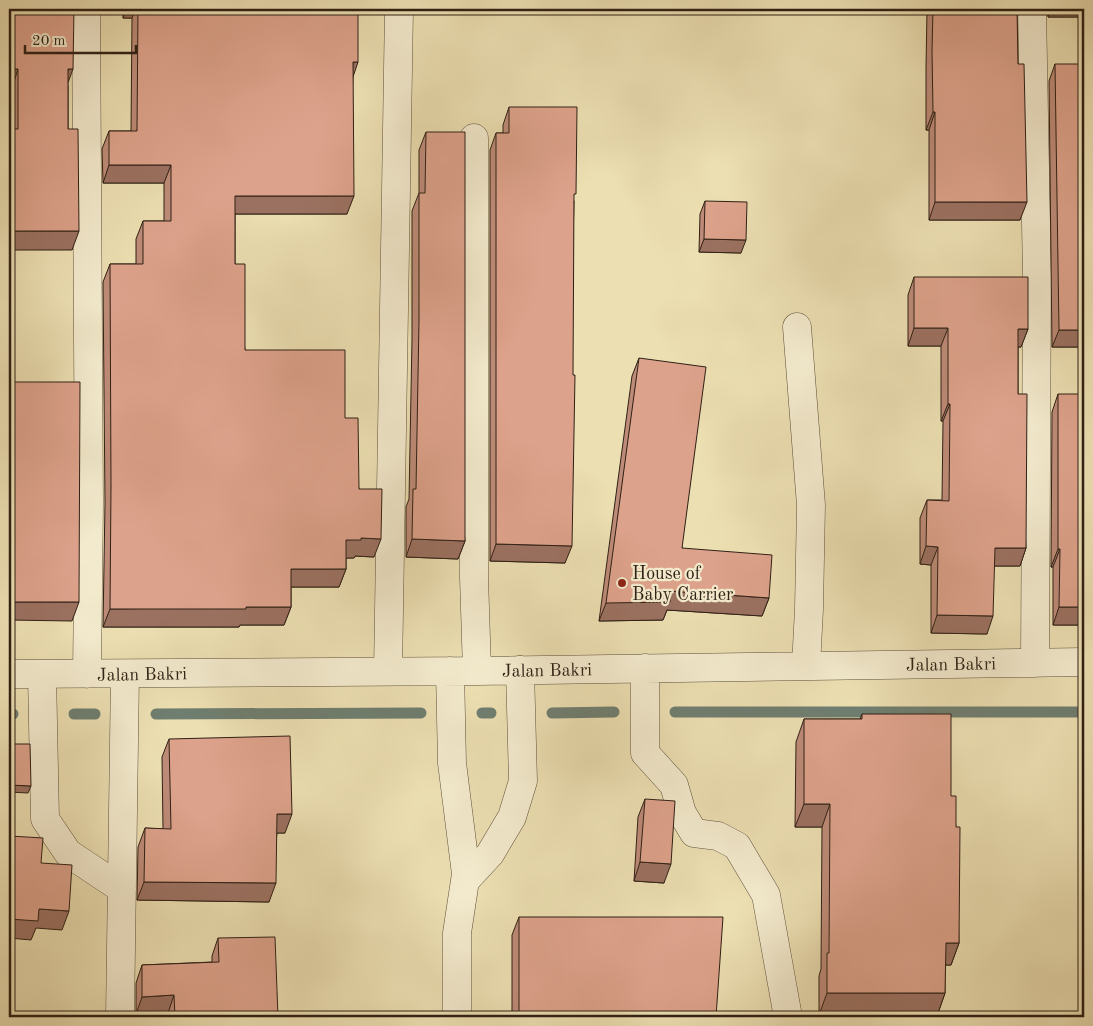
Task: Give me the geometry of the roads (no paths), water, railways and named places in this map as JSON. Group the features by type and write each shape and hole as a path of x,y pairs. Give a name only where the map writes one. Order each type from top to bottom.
{"street":[{"path":"86,9 87,674"},
{"path":"388,671 399,9"},
{"path":"1032,9 1037,276 1035,663"},
{"path":"474,138 474,577 477,671"},
{"path":"796,328 811,505 810,609 806,666"},
{"name":"Jalan Bakri","path":"9,674 477,671 1084,662"},
{"path":"645,668 645,753 674,785 682,813 694,833 718,836 737,846 766,895 788,1017"},
{"path":"465,881 490,854 512,817 523,781 520,670"},
{"path":"450,671 452,764 466,874 457,933 457,1017"},
{"path":"42,674 46,818 68,852 122,889"},
{"path":"120,1017 125,674"}],"waterway":[{"path":"552,713 614,712"},
{"path":"675,712 1084,712"},
{"path":"156,714 421,713"},
{"path":"482,713 491,713"},
{"path":"74,714 95,714"}],"place":[{"name":"House of Baby Carrier","path":"622,583"}]}
